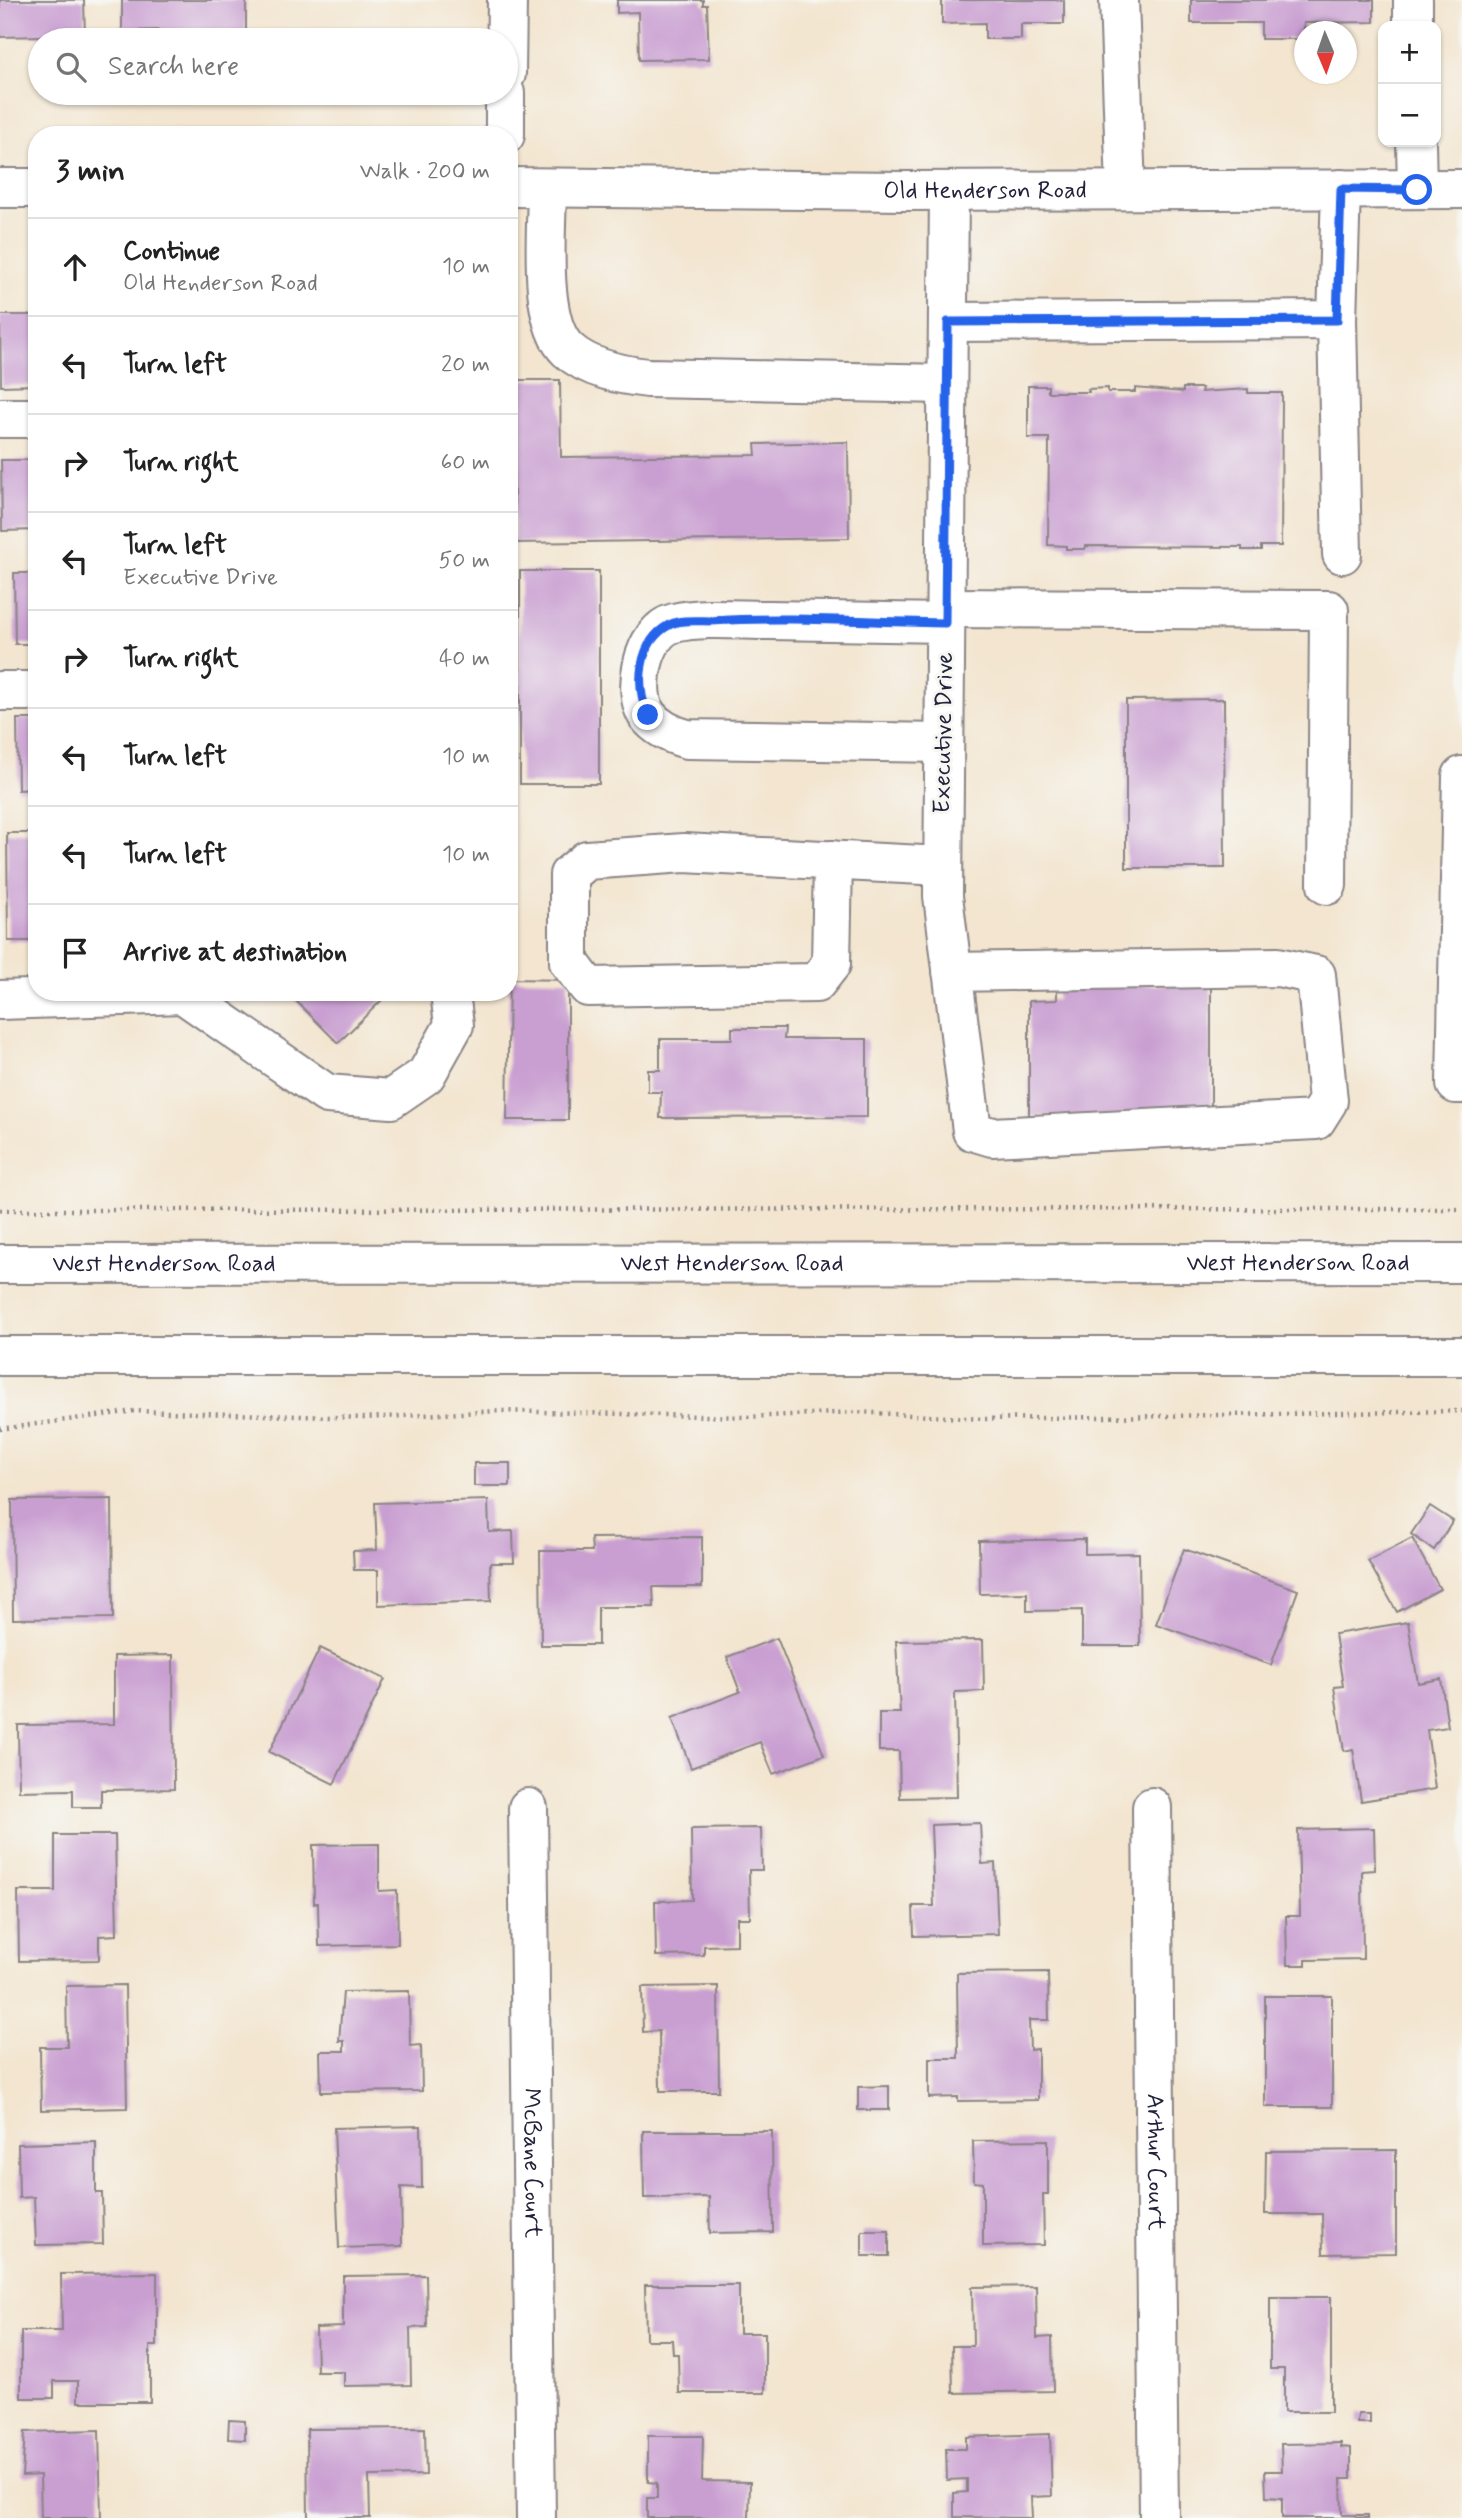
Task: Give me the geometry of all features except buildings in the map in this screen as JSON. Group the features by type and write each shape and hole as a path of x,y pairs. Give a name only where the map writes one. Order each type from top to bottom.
{"street":[{"path":"507,0 507,28"},
{"path":"1119,0 1125,190"},
{"path":"1413,0 1413,21"},
{"path":"505,105 505,126"},
{"path":"1416,147 1417,190"},
{"name":"Old Henderson Road","path":"518,187 949,191 1462,190"},
{"path":"0,188 28,188"},
{"path":"547,188 547,264 554,320 559,338 584,362 624,376 648,378 947,384"},
{"path":"1341,189 1337,320 1342,554"},
{"name":"Executive Drive","path":"949,191 943,881 952,972 972,1131 992,1137 1316,1120 1328,1101 1316,975 1278,967 952,972"},
{"path":"948,322 1337,320"},
{"path":"0,418 28,418"},
{"path":"944,743 687,739 670,734 648,715 644,706 641,661 654,638 673,623 945,615 1329,610 1327,885"},
{"path":"0,691 28,691"},
{"path":"1459,1084 1462,776"},
{"path":"833,860 831,964 816,983 588,987 569,962 569,875 587,860 684,853 833,860 943,881"},
{"path":"0,1000 28,999"},
{"path":"194,1001 327,1094 390,1099 426,1074 454,1025 451,1001"},
{"name":"West Henderson Road","path":"0,1264 1462,1263"},
{"path":"0,1356 1462,1356"},
{"name":"Arthur Court","path":"1152,1807 1159,2518"},
{"name":"McBane Court","path":"528,1808 536,2518"}],"path":[{"path":"0,1210 1462,1209"},
{"path":"0,1429 134,1411 365,1418 500,1411 746,1417 857,1412 983,1419 1319,1416 1462,1411"}],"route":[{"path":"648,715 644,706 641,661 654,638 673,623 727,620 945,623 948,322 1337,320 1341,189 1417,190"}]}
